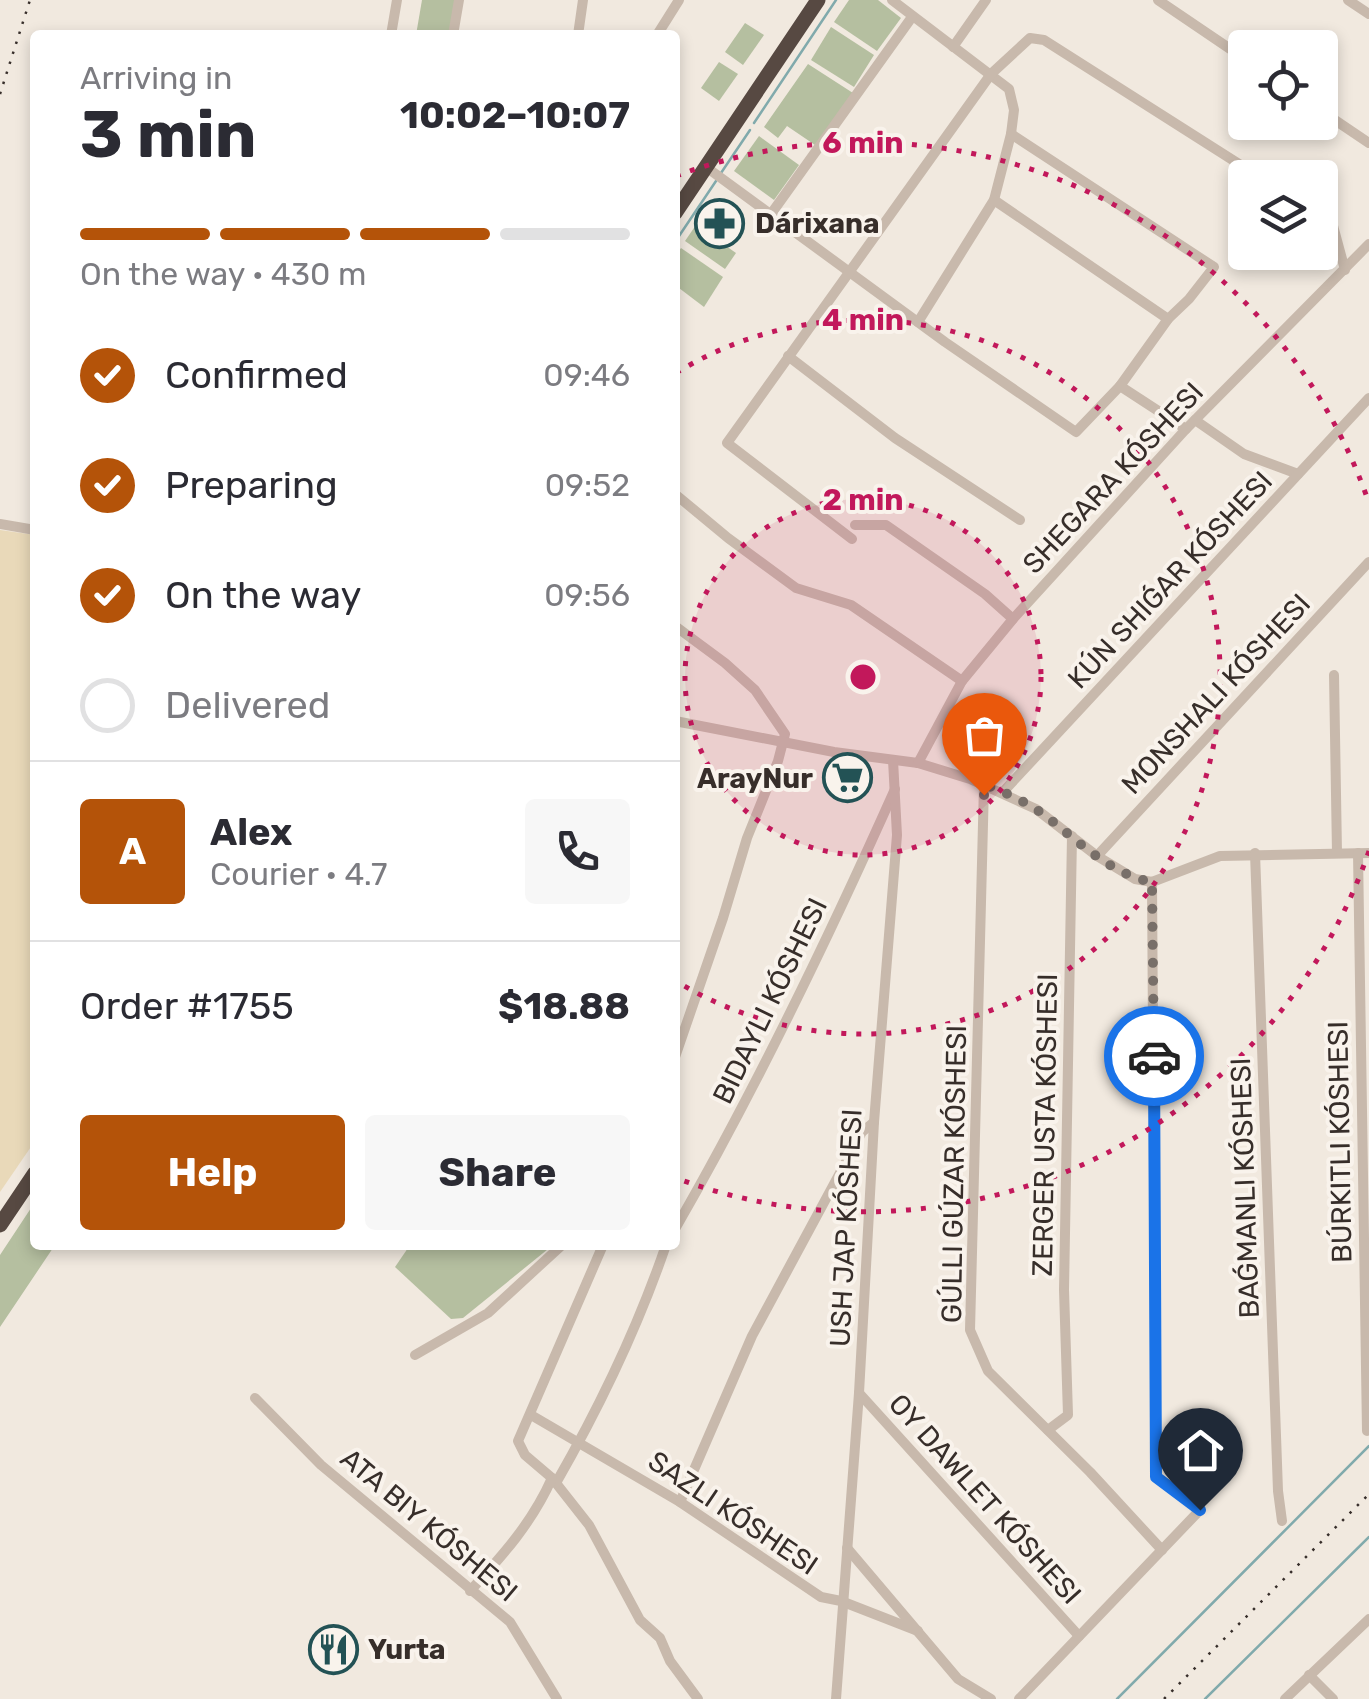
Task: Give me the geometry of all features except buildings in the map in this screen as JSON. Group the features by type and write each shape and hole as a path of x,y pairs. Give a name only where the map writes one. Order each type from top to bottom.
{"highway":[{"path":"681,192 706,167 818,0"},
{"path":"0,1225 30,1180"}],"street":[{"path":"393,30 397,0"},
{"path":"454,30 459,0"},
{"path":"579,30 582,0"},
{"path":"660,30 679,0"},
{"path":"892,0 991,74 1009,89 1013,98 1011,134 994,200 918,322"},
{"path":"953,47 986,0"},
{"path":"1158,0 1228,47"},
{"path":"1348,0 1369,14"},
{"path":"771,214 912,17"},
{"path":"852,539 727,444 991,74 1030,38 1044,40 1233,160"},
{"path":"1338,122 1369,143"},
{"path":"706,167 1076,432 1120,386 1168,319 1214,267 1011,134"},
{"path":"994,200 1168,319"},
{"path":"1338,244 1345,270"},
{"name":"SHEGARA KÓSHESI","path":"918,763 962,680 1013,619 1186,429 1369,244"},
{"path":"788,356 896,438 1020,520"},
{"path":"1120,386 1186,429"},
{"path":"1003,792 1369,398"},
{"path":"1196,420 1244,454 1298,474"},
{"path":"680,498 796,588 852,605 962,680"},
{"path":"0,524 30,529"},
{"path":"855,525 886,525 985,594 1013,619"},
{"path":"1097,856 1369,562"},
{"path":"680,630 754,690 785,734 680,1043"},
{"path":"1334,675 1337,853"},
{"path":"680,722 918,763 984,784 1036,809 1097,856 1136,879 1152,882 1205,859 1256,853 1364,853"},
{"name":"USH JAP KÓSHESI","path":"836,1699 874,1122 898,835 893,760"},
{"name":"GÚLLI GÚZAR KÓSHESI","path":"984,784 970,1330 988,1371 1162,1550"},
{"path":"680,1220 730,1134 824,947 895,788"},
{"name":"ZERGER USTA KÓSHESI","path":"1048,1430 1068,1415 1064,1290 1072,836"},
{"path":"1256,853 1282,1520"},
{"name":"BÚRKITLI KÓSHESI","path":"1364,853 1367,1431"},
{"path":"1019,1699 1200,1510 1156,1477 1152,882"},
{"path":"680,1502 752,1336 862,1132 874,1122"},
{"path":"415,1355 488,1313 557,1250"},
{"path":"601,1250 518,1441 525,1455 554,1480 589,1524 640,1620 660,1638 670,1661 698,1699"},
{"path":"470,1591 514,1543 578,1444 656,1277 664,1250"},
{"name":"OY DAWLET KÓSHESI","path":"858,1393 1079,1636"},
{"name":"ATA BIY KÓSHESI","path":"255,1398 321,1465 510,1622 557,1699"},
{"path":"530,1415 680,1502 821,1598 841,1601 918,1631"},
{"path":"847,1548 958,1679 991,1699"},
{"path":"1285,1699 1369,1619"},
{"path":"1358,1630 1369,1640"},
{"path":"1309,1675 1333,1699"}],"green space":[{"path":"422,0 456,0 452,30 417,30"},
{"path":"849,0 878,0 901,18 877,51 834,22"},
{"path":"745,23 764,35 743,65 725,52"},
{"path":"831,27 874,55 854,87 811,60"},
{"path":"719,62 738,74 719,101 701,88"},
{"path":"808,64 853,93 815,145 787,126 778,138 764,127"},
{"path":"759,136 799,165 774,200 734,171"},
{"path":"696,225 736,253 725,269 685,241"},
{"path":"680,250 723,277 704,307 680,289"},
{"path":"30,1210 30,1250 52,1250 0,1327 0,1255"},
{"path":"407,1250 547,1250 463,1318 451,1319 395,1267"}],"sand":[{"path":"0,530 30,534 30,1148 0,1192"}],"waterway":[{"path":"754,123 836,0"},
{"path":"721,173 750,130"},
{"path":"680,235 716,181"},
{"path":"1117,1699 1369,1446"},
{"path":"1205,1699 1369,1537"}],"railway":[{"path":"0,94 30,0"},
{"path":"1164,1699 1369,1494"}],"way so far":[{"path":"984,795 984,784 1018,799 1116,869 1152,882 1154,1056"}],"place":[{"name":"Dárixana","path":"720,223"},
{"name":"ArayNur","path":"848,778"},
{"name":"Yurta","path":"333,1649"}],"route":[{"path":"1154,1056 1156,1477 1200,1510"}]}
